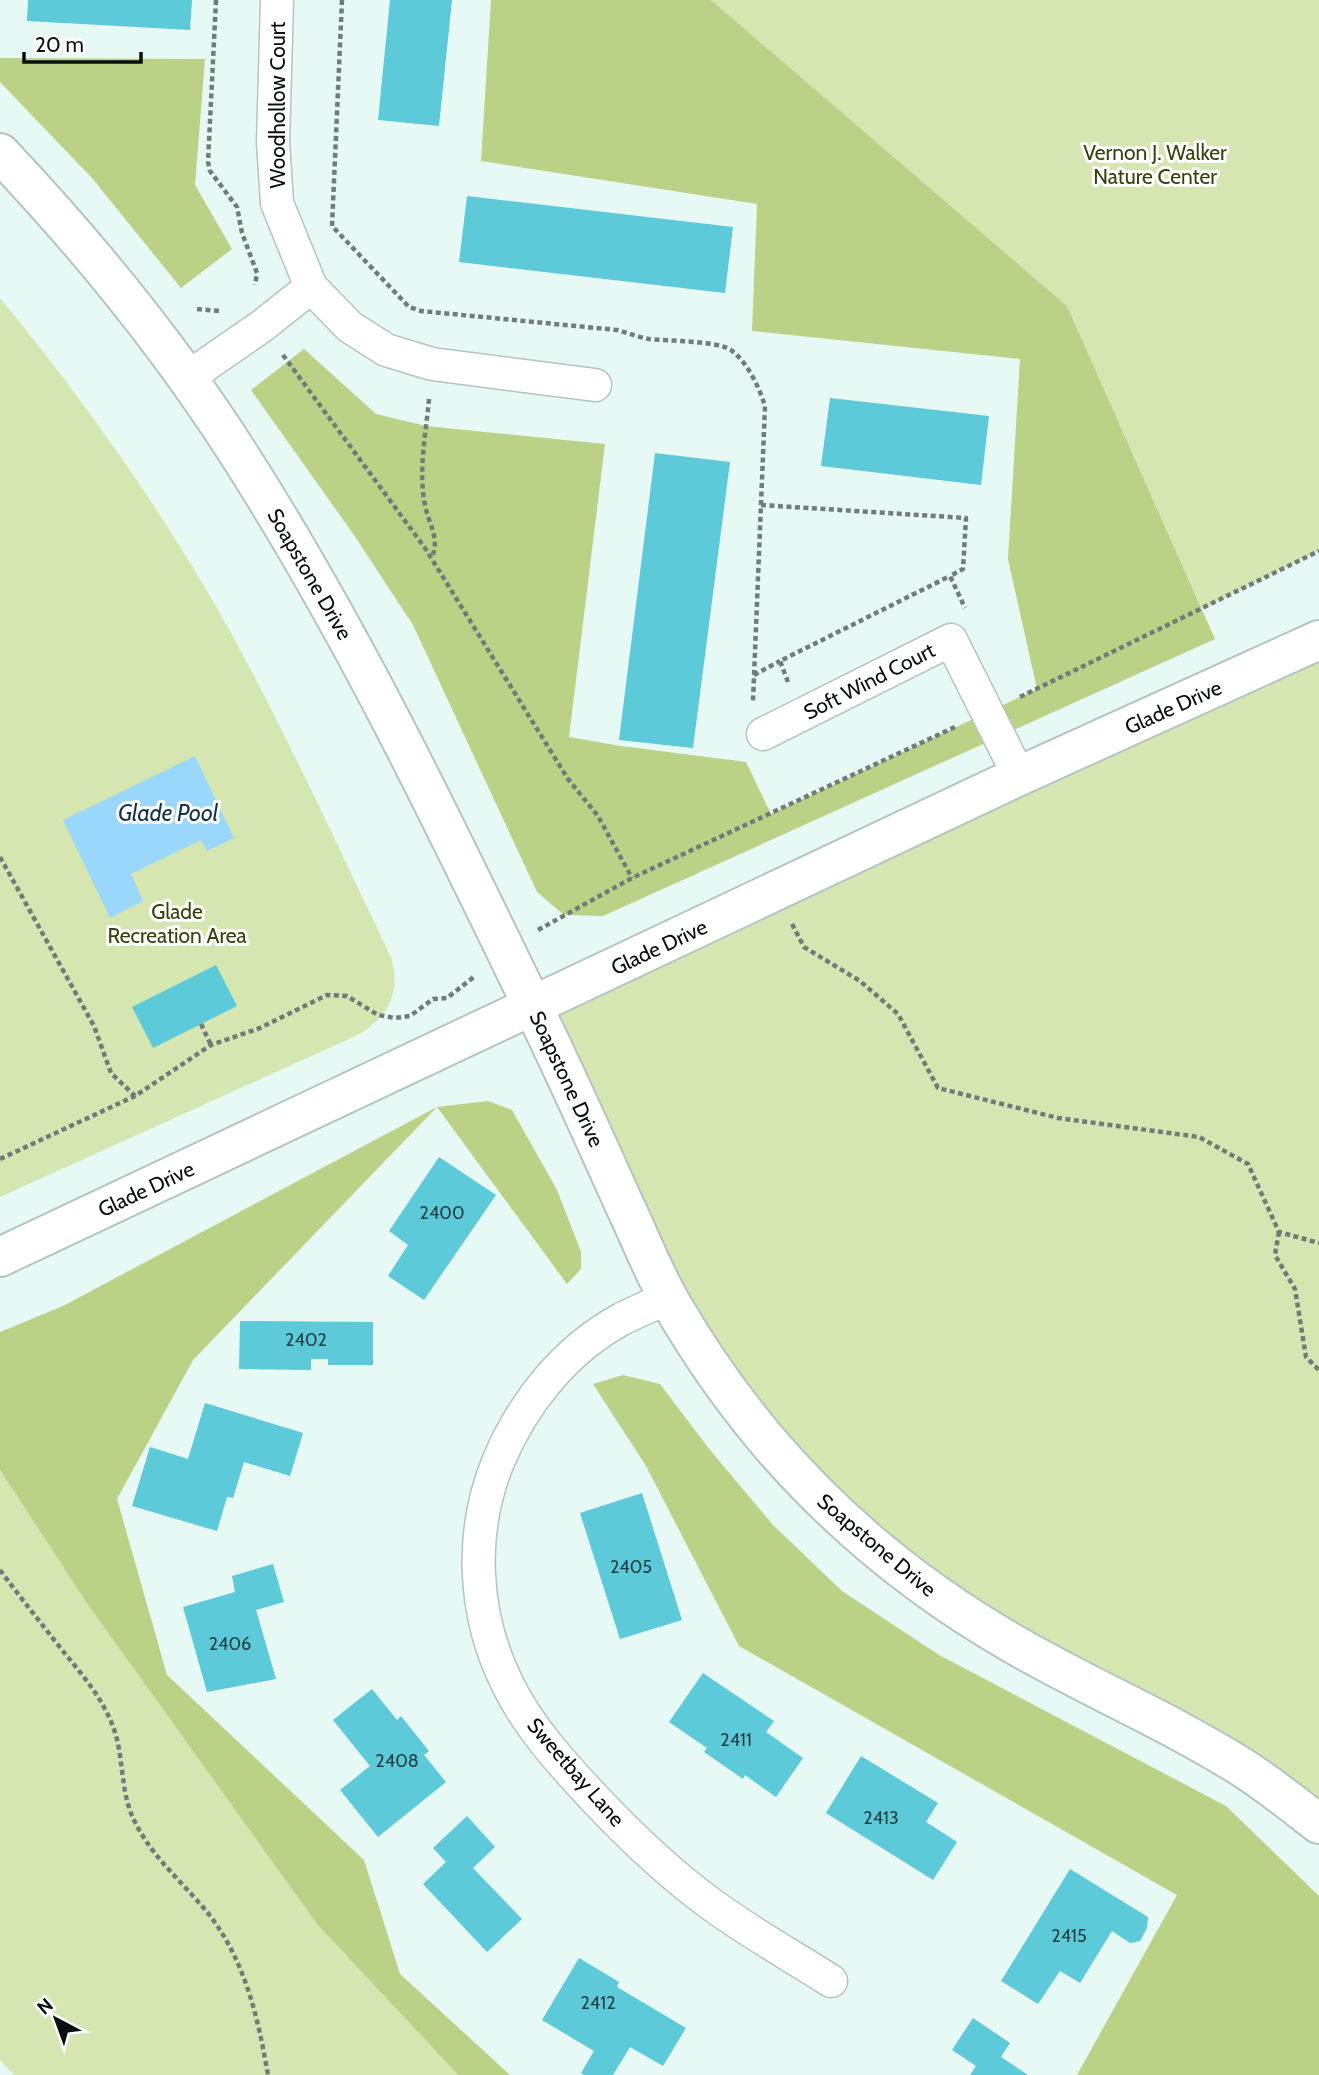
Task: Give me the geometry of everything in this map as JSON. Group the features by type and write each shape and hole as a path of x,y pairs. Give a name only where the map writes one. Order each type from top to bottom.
{"street":[{"name":"Woodhollow Court","path":"277,0 273,142 277,202 311,287 350,327 386,350 432,364 595,386"},
{"name":"Soapstone Drive","path":"0,153 122,290 187,378 238,453 321,591 387,709 533,1006 668,1298 732,1396 793,1471 862,1537 899,1568 968,1617 1019,1647 1186,1734 1244,1768 1319,1824"},
{"path":"187,378 262,326 311,287"},
{"name":"Soft Wind Court","path":"763,734 951,640 1019,776"},
{"name":"Glade Drive","path":"0,1257 1019,776 1319,640"},
{"name":"Sweetbay Lane","path":"668,1298 619,1320 576,1351 541,1387 510,1433 489,1484 479,1537 479,1590 488,1633 507,1684 533,1726 615,1820 664,1866 711,1904 831,1982"}],"path":[{"path":"0,1159 135,1096 211,1045 260,1028 327,995 347,996 378,1016 410,1016 433,999 447,998 505,952 541,928 632,878 598,816 568,779 432,559 242,299 252,293 257,273 242,233 237,207 210,171 208,162 216,0"},
{"path":"432,364 422,478 425,505 437,544 432,559"},
{"path":"754,675 963,569 966,518 761,505"},
{"path":"950,576 965,610"},
{"path":"780,661 793,692"},
{"path":"0,857 94,1026 111,1073 135,1096"},
{"path":"776,892 804,947 860,981 898,1014 938,1088 1058,1118 1199,1138 1248,1164 1279,1232 1275,1255 1295,1289 1306,1357 1319,1370"},
{"path":"201,1024 211,1045"},
{"path":"1279,1232 1319,1243"},
{"path":"0,1570 96,1694 113,1724 122,1763 126,1799 135,1822 155,1853 210,1917 235,1953 250,1992 268,2075"}],"green space":[{"path":"491,0 711,0 1067,306 1215,639 603,916 564,915 537,892 413,625 354,535 251,390 304,349 376,414 426,426 605,444 569,737 746,762 771,814 1037,689 1008,559 1020,359 752,331 757,204 481,161"},
{"name":"Vernon J. Walker Nature Center","path":"711,0 1319,0 1319,551 1202,609 1067,306"},
{"path":"0,58 205,59 195,185 232,249 181,288 92,178 0,82"},
{"name":"Glade Recreation Area","path":"0,298 62,376 120,456 175,539 226,624 290,747 391,957 395,981 391,1001 386,1010 360,1034 0,1197"},
{"path":"1319,640 1319,1824 1019,1647 760,1432 533,1006"},
{"path":"488,1101 512,1110 557,1190 581,1252 581,1269 567,1284 437,1107"},
{"path":"437,1107 193,1360 117,1499 167,1675 364,1860 400,1974 510,2075 458,2075 317,1924 88,1605 0,1470 0,1332 63,1306"},
{"path":"623,1375 660,1384 710,1450 773,1525 842,1591 939,1655 1226,1806 1319,1896 1319,2075 1077,2075 1177,1895 739,1646 646,1466 593,1384"},
{"path":"0,1470 88,1605 317,1924 458,2075 14,2075 0,2060"}],"water":[{"name":"Glade Pool","path":"195,756 234,838 207,851 201,840 131,874 143,901 110,918 63,820"}],"building":[{"path":"28,0 192,0 190,30 27,21"},
{"path":"390,0 452,0 439,126 378,120"},
{"path":"467,196 733,227 725,293 459,262"},
{"path":"830,398 989,416 981,485 821,466"},
{"path":"655,453 730,462 693,748 619,740"},
{"path":"216,965 237,1006 153,1048 132,1007"},
{"path":"439,1157 496,1195 424,1300 388,1276 408,1245 389,1231"},
{"path":"240,1321 373,1322 373,1365 328,1365 328,1359 311,1359 311,1370 239,1369"},
{"path":"205,1403 303,1433 290,1476 244,1462 233,1498 227,1497 217,1531 132,1506 150,1447 188,1459"},
{"path":"642,1493 682,1620 620,1639 580,1513"},
{"path":"273,1564 284,1602 256,1610 276,1679 207,1692 183,1607 235,1592 232,1576"},
{"path":"703,1673 774,1721 766,1732 803,1758 776,1797 745,1775 743,1779 704,1752 707,1748 669,1722"},
{"path":"372,1689 397,1720 401,1716 429,1751 424,1755 446,1782 378,1837 340,1790 370,1766 333,1720"},
{"path":"861,1756 938,1803 926,1822 957,1842 933,1880 826,1813"},
{"path":"467,1816 495,1847 473,1868 522,1919 487,1952 423,1884 446,1862 433,1848"},
{"path":"1070,1869 1148,1917 1147,1928 1140,1941 1130,1943 1112,1931 1080,1983 1060,1971 1038,2004 1001,1981"},
{"path":"579,1958 619,1982 617,1987 686,2028 663,2066 630,2047 613,2075 581,2073 594,2051 542,2020"},
{"path":"973,2018 1010,2043 1001,2057 1028,2075 970,2075 976,2066 952,2050"}]}
